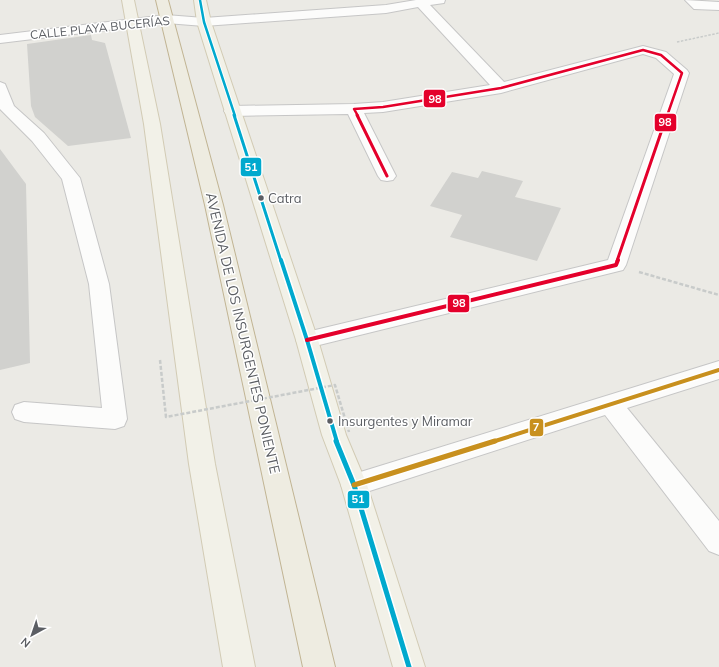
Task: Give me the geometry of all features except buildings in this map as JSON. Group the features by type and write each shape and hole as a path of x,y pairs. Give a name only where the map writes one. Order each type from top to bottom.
{"highway":[{"name":"AVENIDA DE LOS INSURGENTES PONIENTE","path":"162,0 214,205 320,667"}],"main road":[{"path":"128,0 152,124 202,464 239,667"},
{"path":"200,0 204,22 307,340 334,435 354,485 409,667"}],"street":[{"name":"CALLE PLAYA BUCERÍAS","path":"0,39 166,19 204,22 363,5 386,9 439,0"},
{"path":"691,0 699,6 719,6"},
{"path":"421,3 501,88"},
{"path":"232,111 354,109 383,107 501,88 643,50 661,54 682,73 616,265 307,340"},
{"path":"0,87 3,110 38,137 71,178 99,284 115,419 24,412"},
{"path":"354,109 387,176"},
{"path":"354,485 719,370"},
{"path":"610,404 719,542"}],"path":[{"path":"643,50 719,33"},
{"path":"616,265 719,295"},
{"path":"160,360 166,417 335,384 349,432"}],"transit line":[{"name":"51","path":"200,0 204,22 307,340 334,435 354,485 409,667"},
{"name":"98","path":"307,340 616,265 682,73 661,55 643,50 501,88 383,107 354,109 387,176"},
{"name":"7","path":"354,485 719,370"}],"place":[{"name":"Catra","path":"261,198"},
{"name":"Insurgentes y Miramar","path":"330,421"}]}
